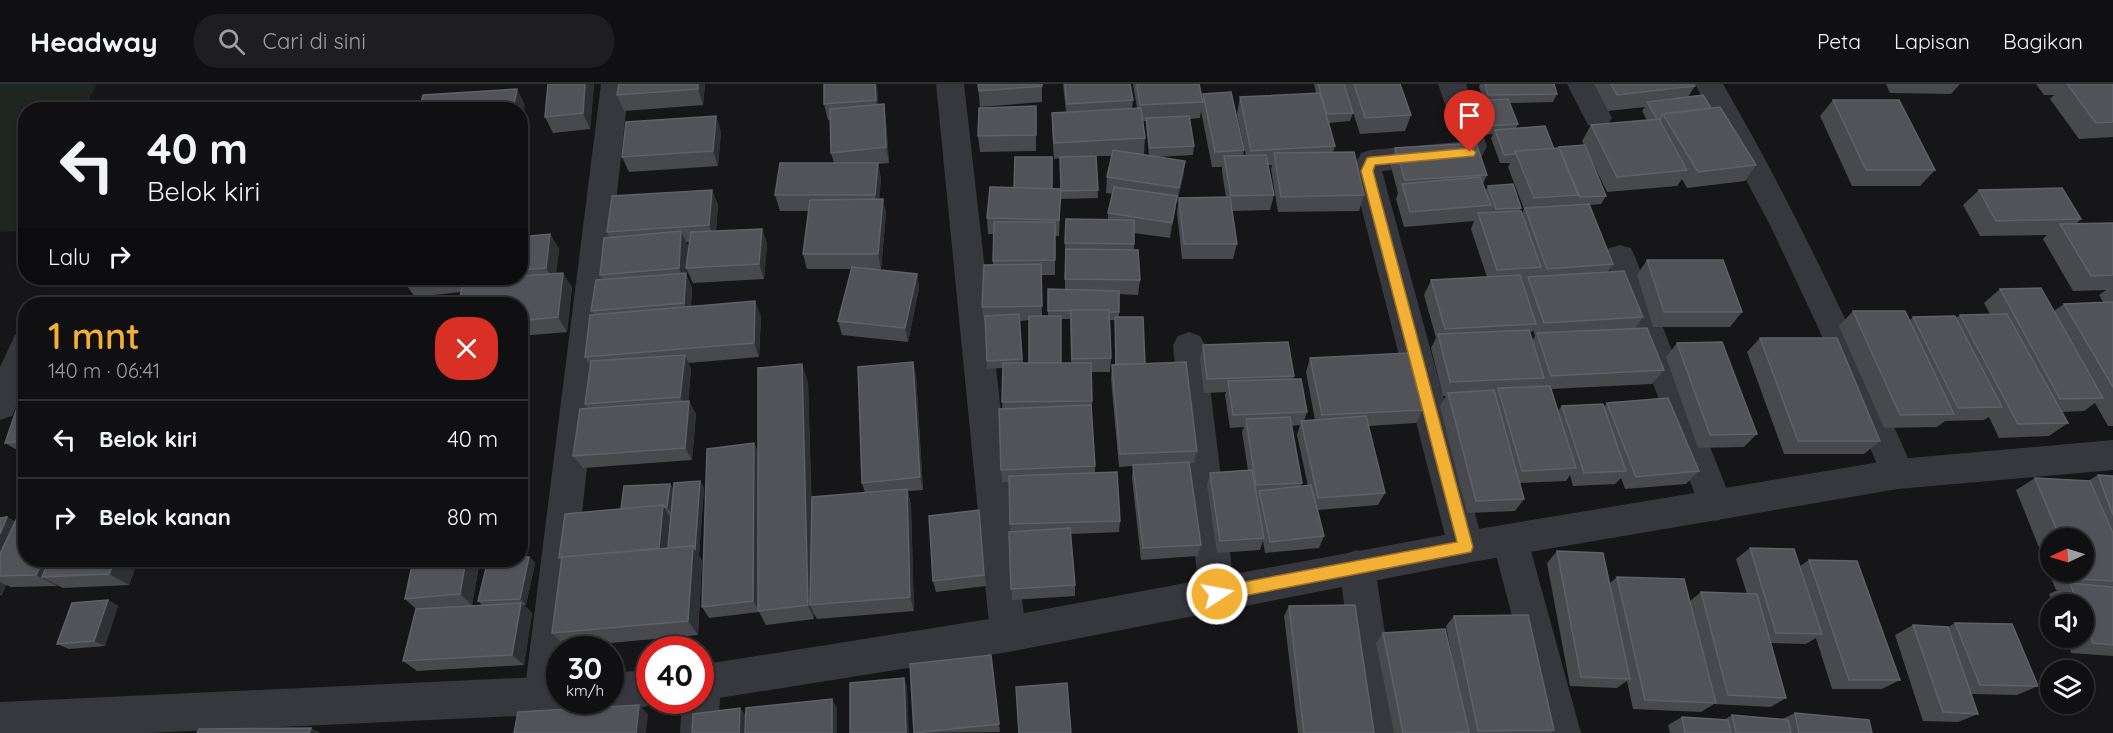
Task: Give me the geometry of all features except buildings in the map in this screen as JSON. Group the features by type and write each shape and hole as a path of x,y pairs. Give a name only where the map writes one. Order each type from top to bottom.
{"street":[{"path":"557,636 615,84"},
{"path":"951,84 1008,634"},
{"path":"1452,84 1473,147 1470,152 1371,161 1367,171 1466,547"},
{"path":"1581,84 1598,118"},
{"path":"1709,84 1750,153 1834,323 1898,474"},
{"path":"1620,257 1716,505"},
{"path":"1189,345 1217,594"},
{"path":"0,406 18,363"},
{"path":"714,681 1008,634 1466,547 1898,474 2113,454"},
{"path":"1510,540 1562,733"},
{"path":"1357,567 1381,733"},
{"path":"0,722 546,696"},
{"path":"699,733 700,714"}],"shaded area":[{"path":"0,84 97,84 88,102 18,102 18,231 0,232"}],"route":[{"path":"1217,594 1466,547 1367,171 1371,161 1470,152"}]}
